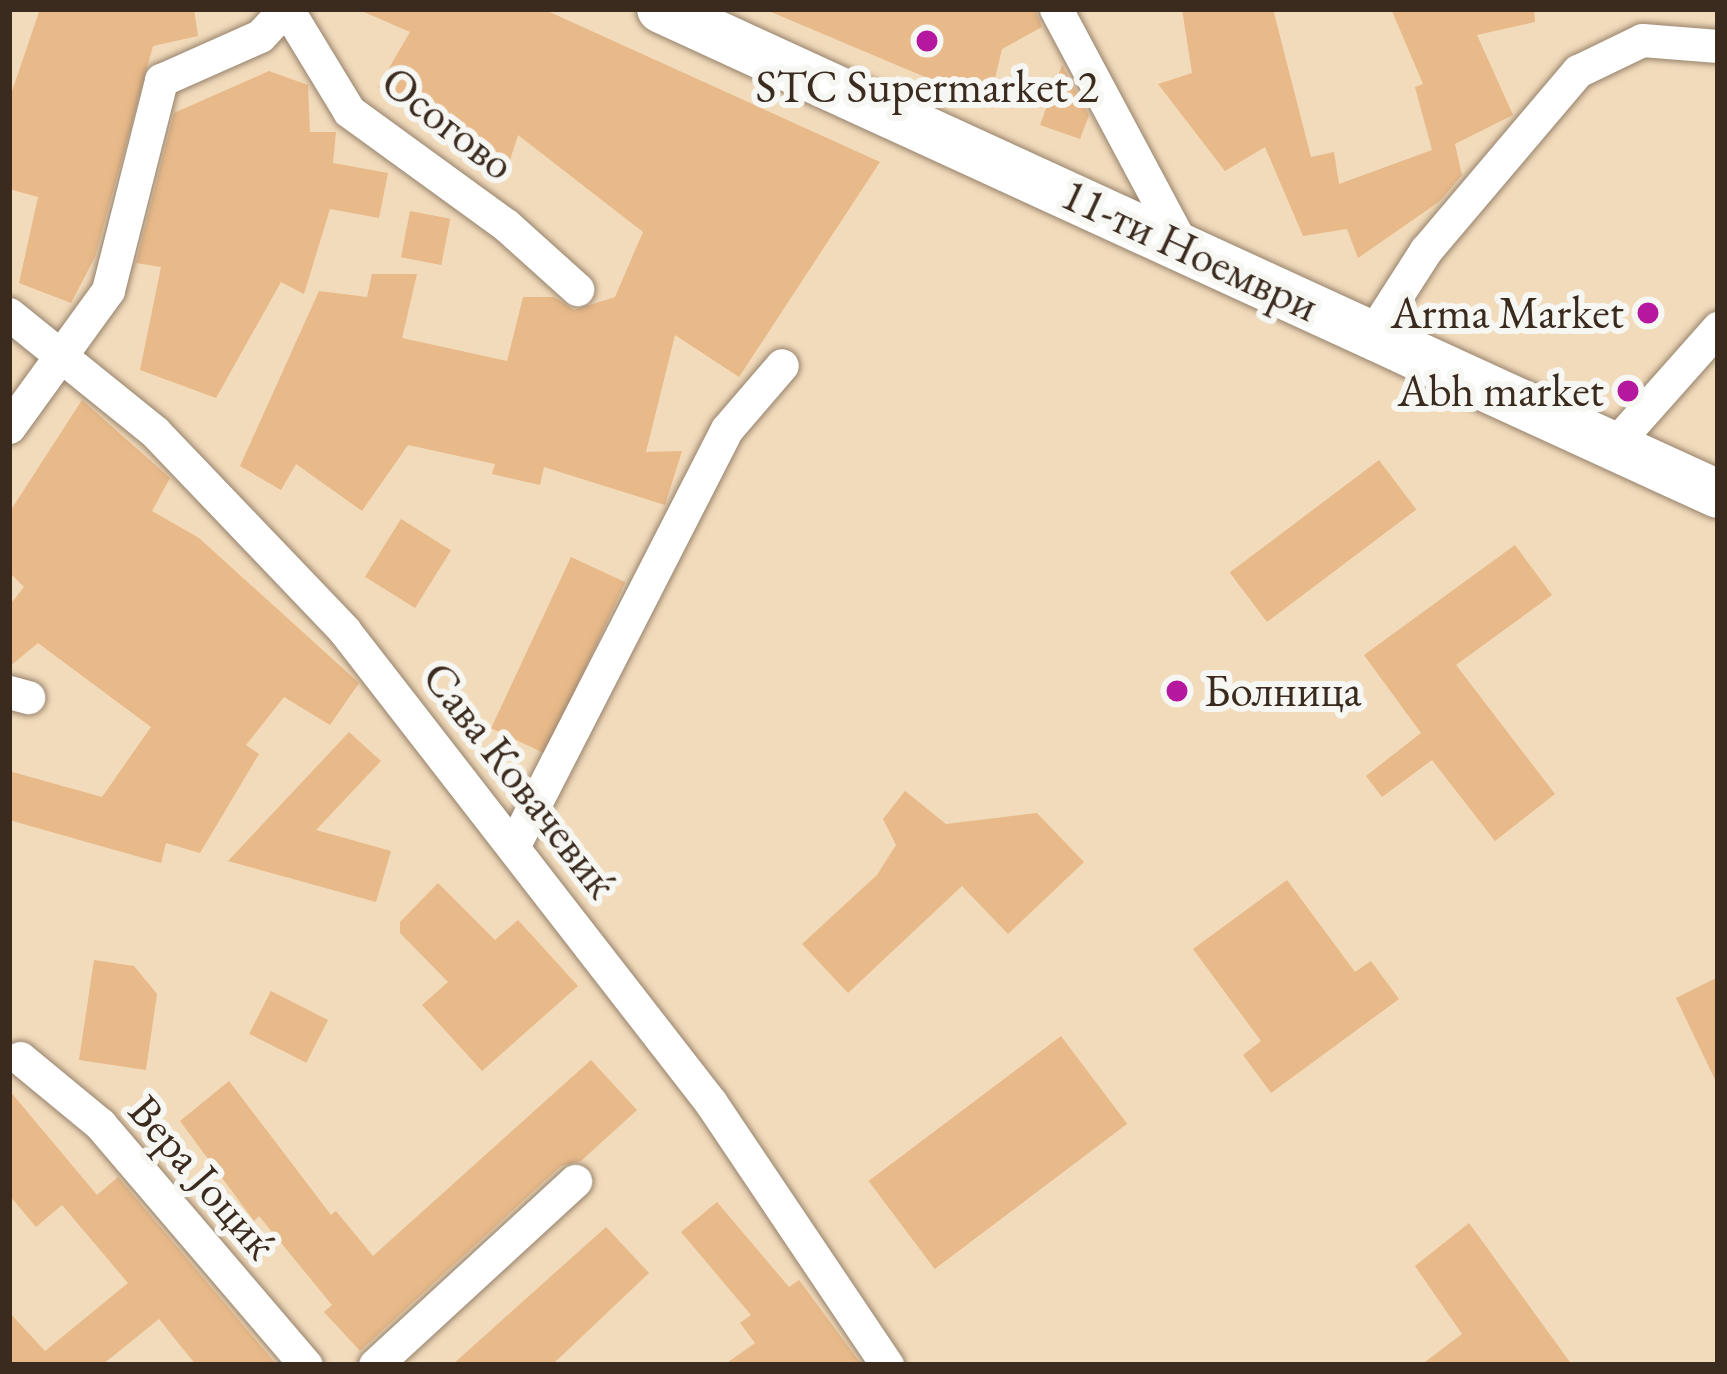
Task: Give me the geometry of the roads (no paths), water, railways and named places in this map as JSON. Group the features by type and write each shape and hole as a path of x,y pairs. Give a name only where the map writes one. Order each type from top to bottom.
{"main road":[{"name":"11-ти Ноември","path":"661,9 1718,494"}],"street":[{"name":"Осогово","path":"286,9 349,110 506,225 577,289"},
{"path":"9,427 108,290 161,80 260,36 286,9"},
{"path":"1056,9 1183,247"},
{"path":"1372,334 1426,250 1578,71 1642,40 1718,46"},
{"name":"Сава Ковачевиќ","path":"9,314 66,354 155,432 344,630 711,1102 887,1365"},
{"path":"1614,445 1718,328"},
{"path":"514,844 727,429 782,365"},
{"name":"Вера Јоциќ","path":"20,1058 100,1124 306,1365"},
{"path":"375,1365 574,1180"}],"place":[{"name":"STC Supermarket 2","path":"927,41"},
{"name":"Arma Market","path":"1648,313"},
{"name":"Abh market","path":"1628,391"},
{"name":"Болница","path":"1177,691"}]}
